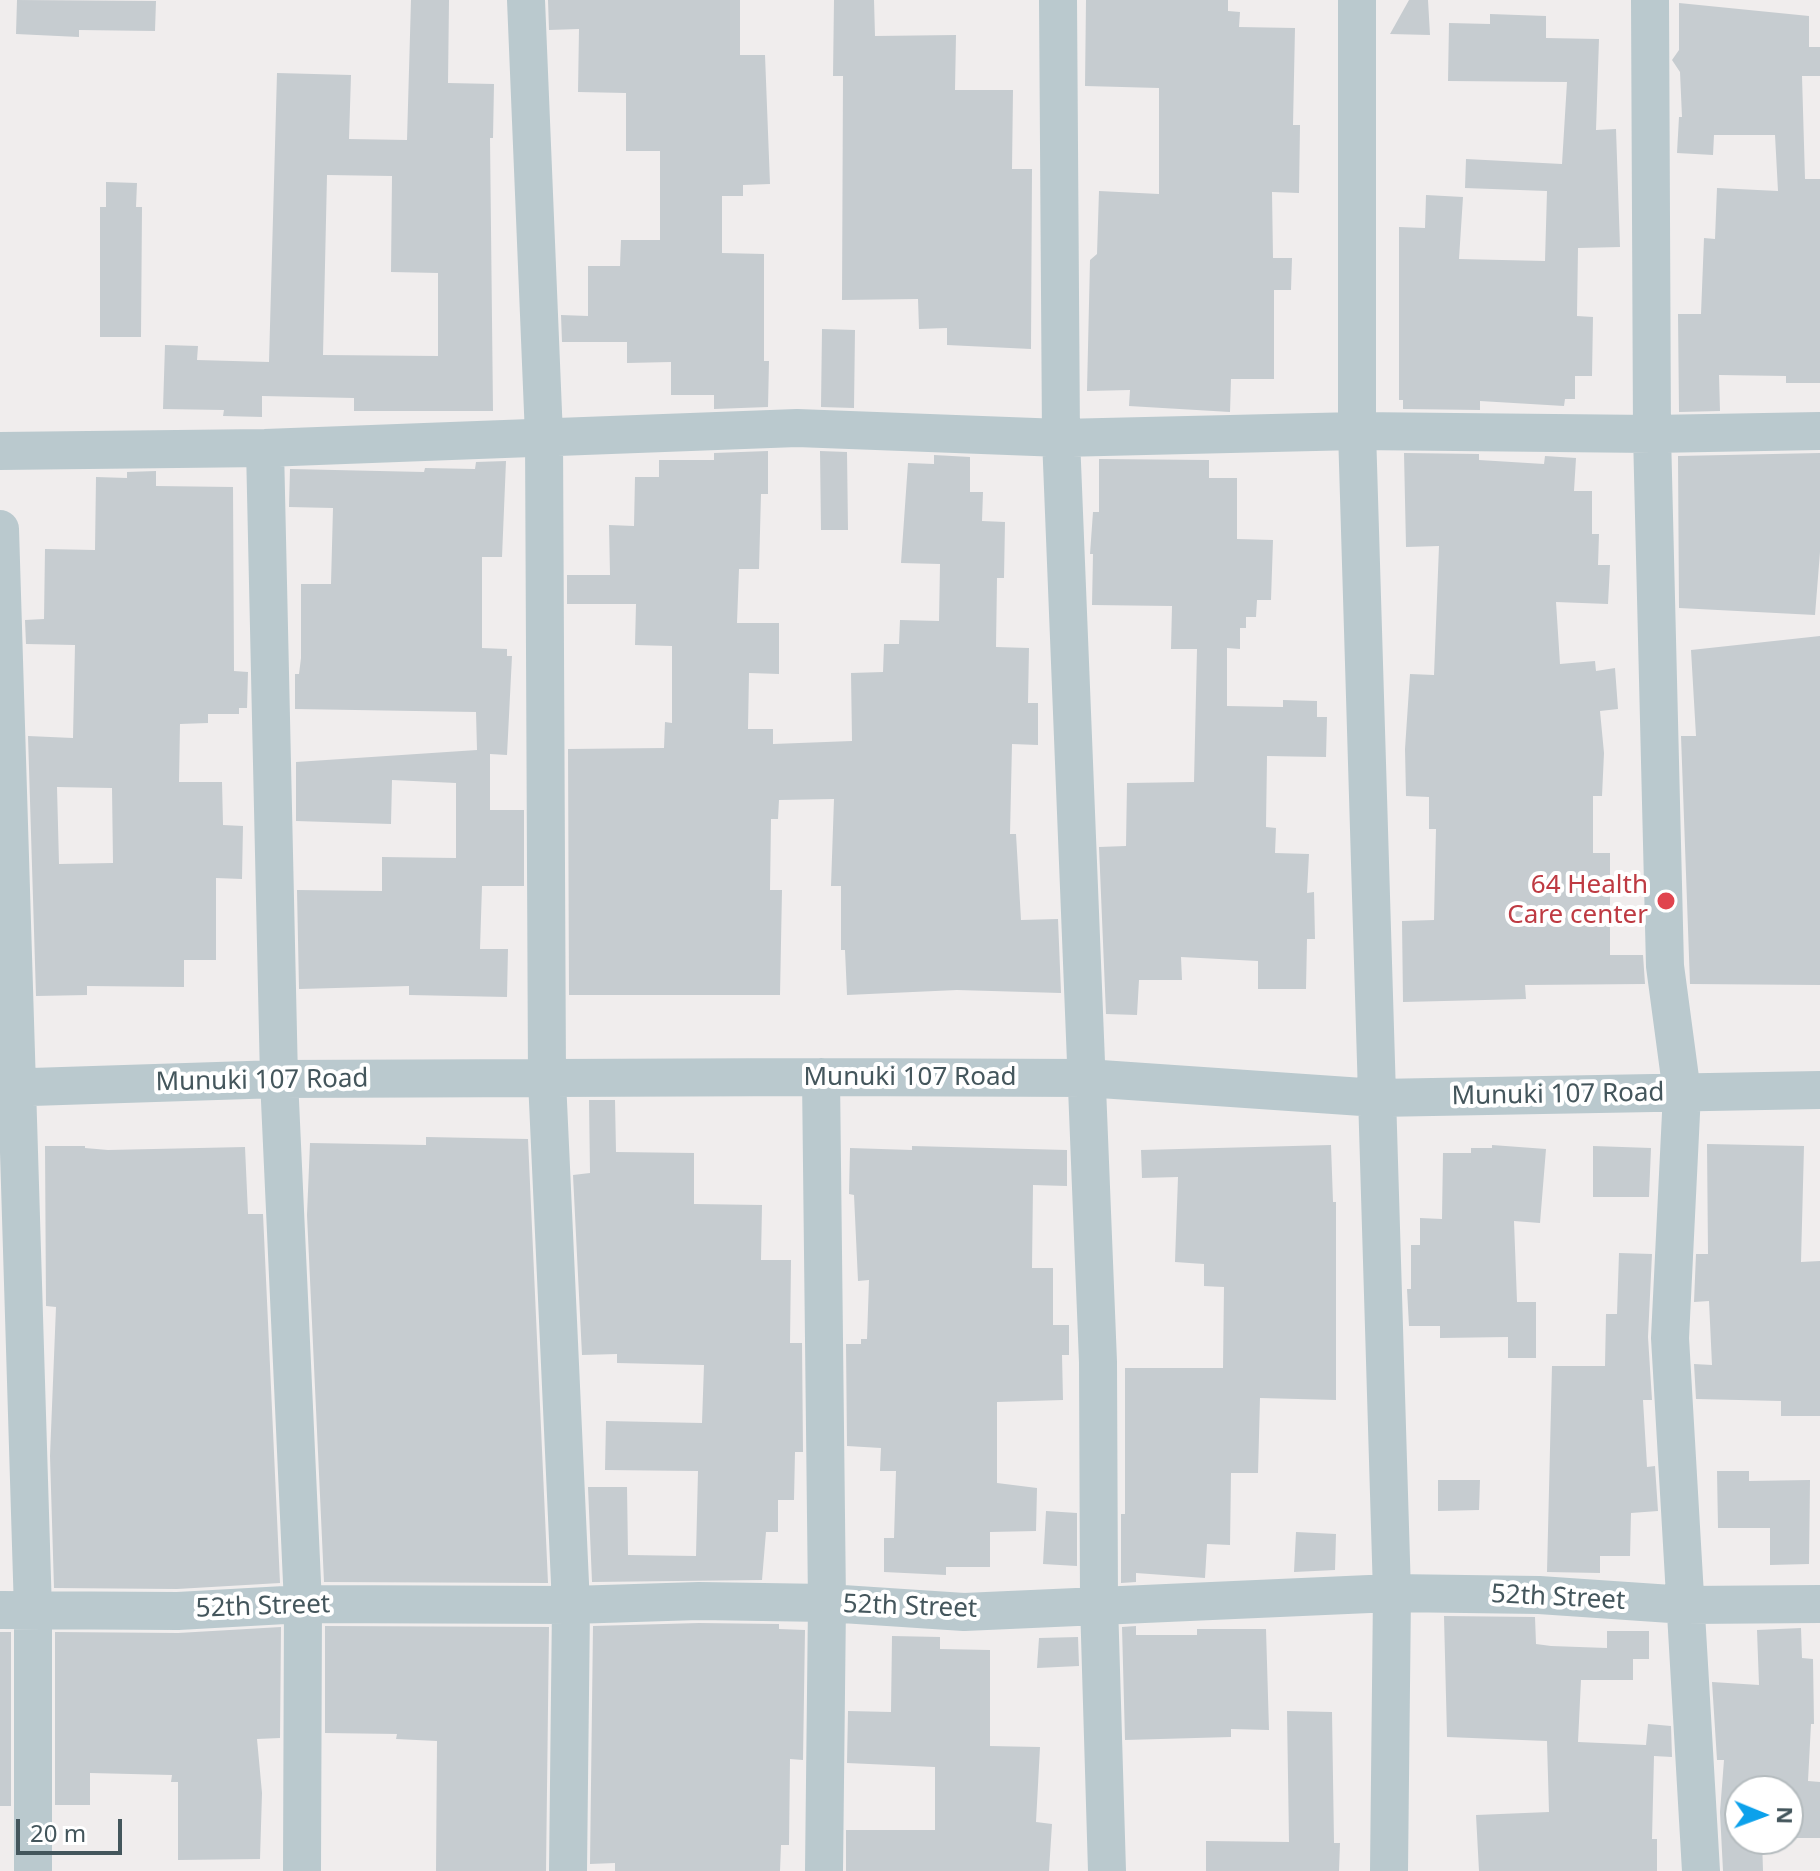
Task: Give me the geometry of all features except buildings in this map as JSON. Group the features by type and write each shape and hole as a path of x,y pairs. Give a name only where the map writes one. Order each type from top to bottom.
{"street":[{"path":"526,0 544,436 547,1080 571,1605 568,1871"},
{"path":"1058,0 1061,438 1098,1362 1099,1603 1107,1871"},
{"path":"1357,0 1357,431 1392,1593 1389,1871"},
{"path":"1650,0 1652,434 1665,966 1682,1093 1670,1338 1701,1871"},
{"path":"0,451 265,448 797,428 1061,438 1357,431 1652,434 1820,431"},
{"path":"265,448 279,1079 303,1604 302,1871"},
{"path":"0,529 16,1611 33,1871"},
{"path":"821,1077 827,1603 824,1871"},
{"name":"Munuki 107 Road","path":"8,1088 279,1079 821,1077 1086,1078 1377,1098 1820,1090"},
{"name":"52th Street","path":"16,1611 178,1611 303,1604 571,1605 699,1601 827,1603 964,1612 1099,1603 1392,1593 1539,1595 1686,1605 1820,1604"}],"place":[{"name":"64 Health Care center","path":"1666,901"}]}
